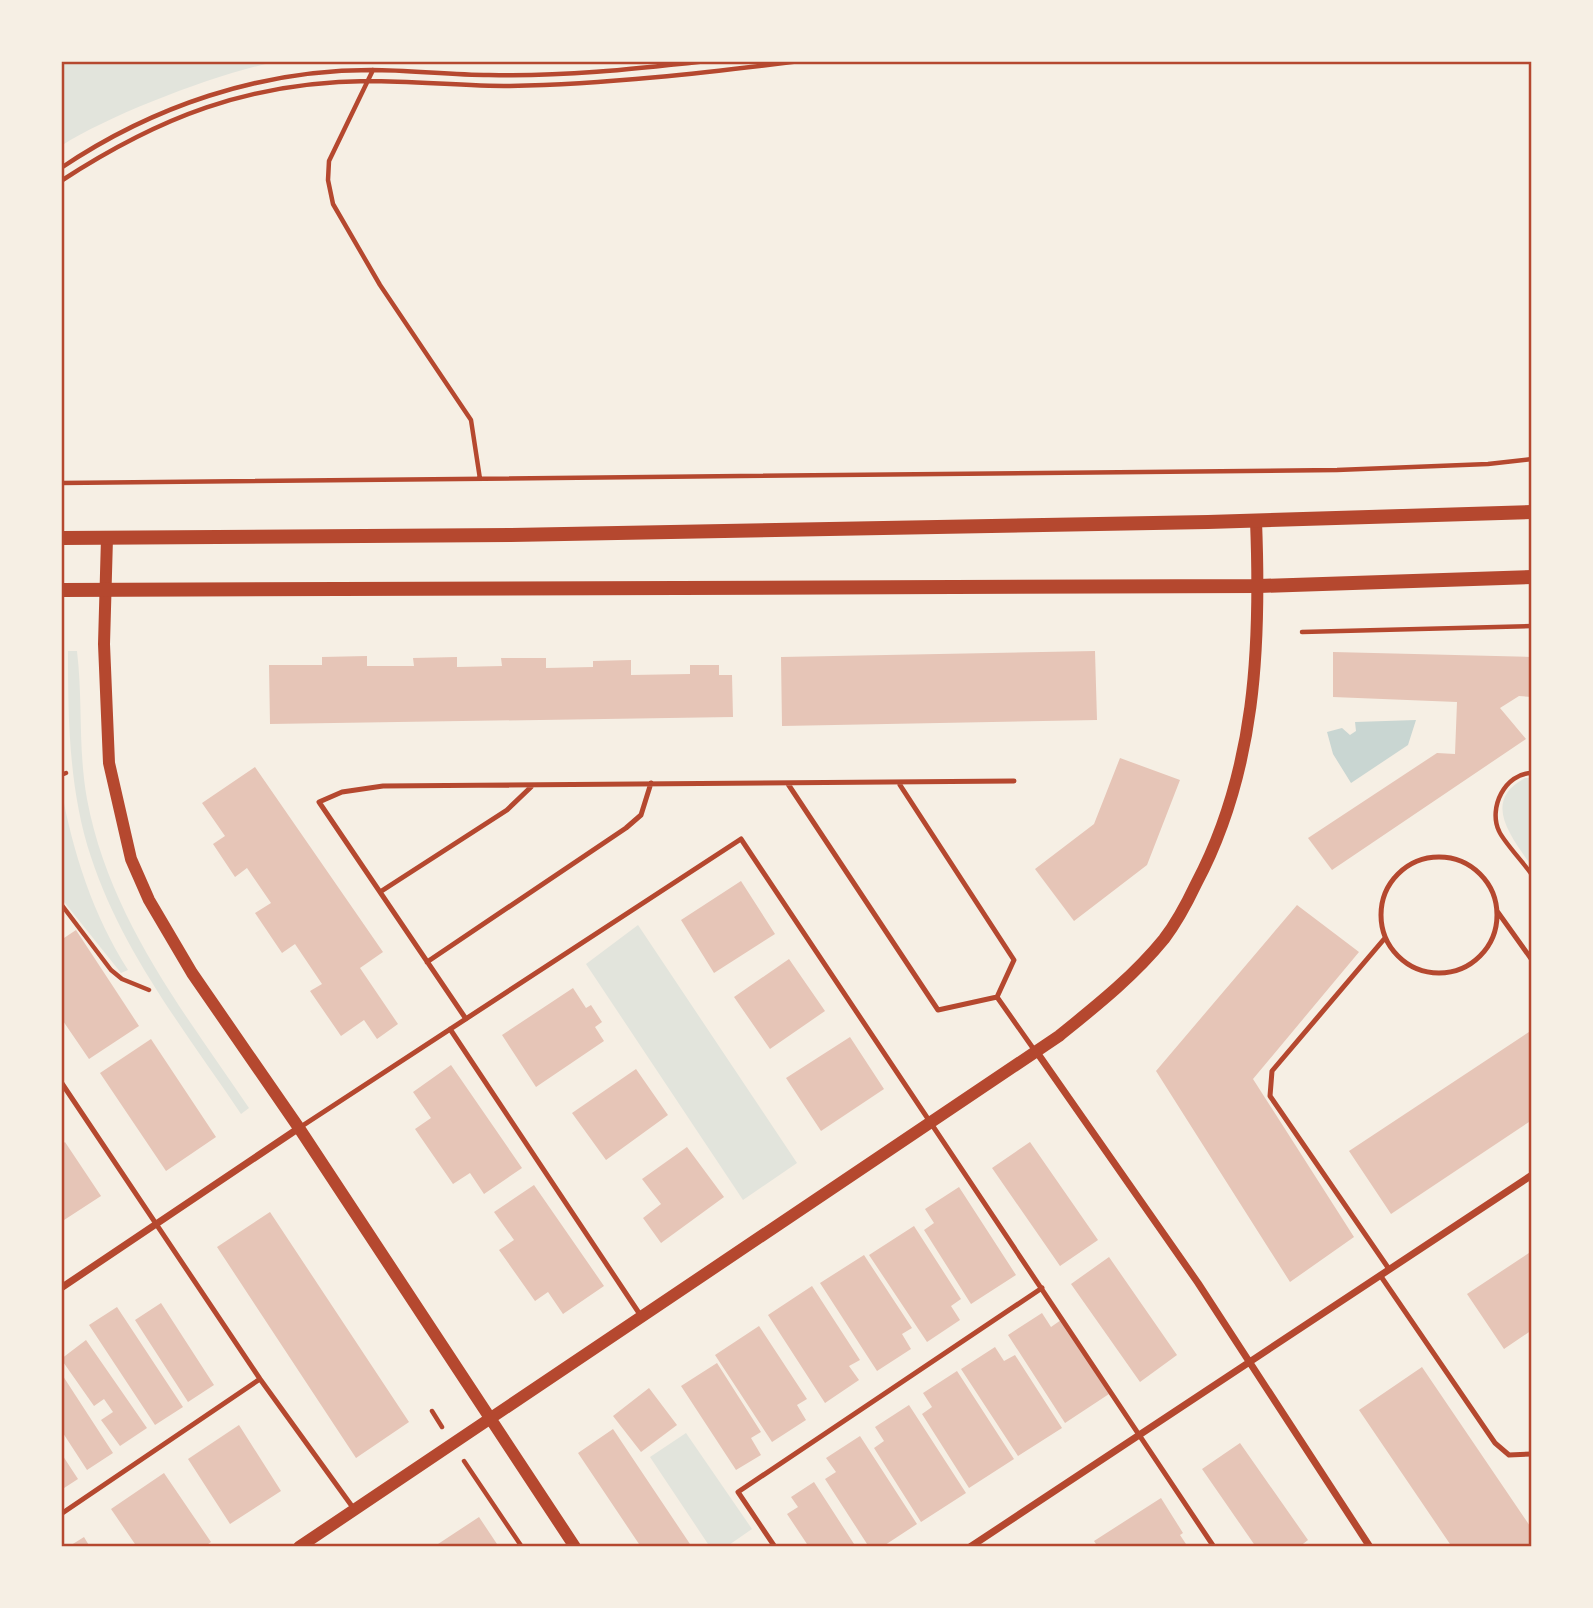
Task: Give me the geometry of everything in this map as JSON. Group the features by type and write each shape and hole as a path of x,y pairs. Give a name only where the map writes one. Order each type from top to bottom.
{"main road":[{"path":"61,538 511,535 1256,521 1532,512"},
{"path":"61,590 1259,586 1532,577"}],"street":[{"path":"299,1547 1035,1051 1088,1013 1139,967 1165,938 1202,872 1220,832 1245,747 1257,656 1259,586 1256,521"},
{"path":"107,538 105,684 109,762 131,859 166,932 299,1128 575,1547"},
{"path":"1035,1051 1198,1283 1370,1547"},
{"path":"61,1288 299,1128"},
{"path":"970,1547 1532,1175"}],"lane":[{"path":"466,1019 319,802 342,792 383,786 531,787 651,783 900,785 1014,781"},
{"path":"427,962 626,828 640,815 651,783"},
{"path":"788,784 938,1010 997,997"},
{"path":"900,785 1014,960 997,997"},
{"path":"380,892 507,810 531,787"},
{"path":"299,1128 741,839 1214,1547"},
{"path":"1497,911 1495,931 1488,948 1460,970 1443,973 1425,972 1408,965 1395,953 1385,938 1381,919 1383,899 1392,881 1407,867 1425,859 1446,857 1465,863 1487,883 1497,911 1532,960"},
{"path":"1385,938 1272,1071 1270,1096 1389,1269"},
{"path":"997,997 1035,1051"},
{"path":"450,1029 641,1316"},
{"path":"61,1082 260,1379 354,1509"},
{"path":"1380,1275 1495,1443 1509,1455 1532,1454"},
{"path":"775,1547 738,1492 1042,1288"},
{"path":"61,1514 260,1379"}],"path":[{"path":"61,168 129,127 209,95 286,77 373,70 521,75 707,61"},
{"path":"61,181 136,135 204,108 284,88 368,81 560,84 641,80 800,61"},
{"path":"373,70 329,161 328,180 333,204 380,285 471,420 480,480"},
{"path":"61,483 1337,470 1488,464 1532,459"},
{"path":"1302,632 1532,626"},
{"path":"1532,773 1515,778 1506,786 1499,796 1496,812 1499,831 1532,875"},
{"path":"61,904 111,970 122,979 149,990"},
{"path":"432,1411 436,1418"},
{"path":"477,1482 522,1547"}],"shaded area":[{"path":"61,61 279,61 197,84 109,120 61,146"},
{"path":"68,651 77,651 82,762 87,799 112,883 131,923 175,999 249,1108 241,1114 157,990 120,926 104,892 84,832 74,781 69,729"},
{"path":"1416,720 1408,745 1351,783 1333,754 1327,732 1342,728 1350,735 1356,731 1355,722"},
{"path":"1525,778 1532,778 1532,867 1504,821 1502,809 1504,798"},
{"path":"61,788 86,883 104,928 128,970 121,973 61,898"},
{"path":"638,925 797,1163 743,1200 586,964"},
{"path":"686,1433 752,1529 726,1547 710,1547 650,1457"}],"building":[{"path":"1095,651 1097,720 782,726 781,657"},
{"path":"1333,652 1532,657 1532,697 1519,696 1500,708 1526,739 1332,870 1308,838 1437,753 1455,754 1457,702 1333,697"},
{"path":"367,656 367,666 414,666 413,658 457,657 457,667 502,666 501,658 546,658 546,668 593,667 593,661 631,660 631,675 690,674 690,665 719,665 719,675 732,675 733,717 270,724 269,665 322,665 322,657"},
{"path":"1120,758 1180,780 1147,865 1074,921 1035,869 1094,824"},
{"path":"255,767 383,952 360,968 398,1024 377,1039 364,1020 341,1036 310,991 322,984 295,944 282,953 255,913 271,903 247,868 235,877 213,844 225,836 202,803"},
{"path":"741,881 775,934 714,973 681,920"},
{"path":"1297,905 1359,952 1253,1079 1354,1237 1290,1282 1156,1071"},
{"path":"76,930 139,1026 89,1059 61,1018 61,940"},
{"path":"789,959 825,1011 770,1049 734,997"},
{"path":"573,988 586,1008 591,1005 602,1022 595,1027 604,1041 536,1087 502,1035"},
{"path":"1532,1030 1532,1120 1391,1214 1349,1151"},
{"path":"850,1037 884,1089 821,1131 786,1078"},
{"path":"151,1039 216,1137 166,1171 100,1073"},
{"path":"451,1065 522,1168 484,1194 470,1173 453,1184 415,1129 431,1118 413,1092"},
{"path":"636,1069 668,1115 606,1160 572,1113"},
{"path":"65,1142 101,1196 61,1222 61,1145"},
{"path":"1030,1142 1098,1240 1060,1266 992,1168"},
{"path":"687,1147 724,1197 661,1243 643,1218 661,1204 642,1179"},
{"path":"534,1185 604,1286 563,1314 548,1292 535,1301 499,1250 514,1240 494,1212"},
{"path":"959,1187 1016,1275 971,1304 924,1230 934,1223 925,1209"},
{"path":"270,1212 409,1422 356,1458 217,1247"},
{"path":"914,1226 961,1299 951,1306 960,1320 927,1342 869,1255"},
{"path":"1532,1251 1532,1330 1504,1349 1467,1294"},
{"path":"864,1255 912,1328 902,1334 911,1349 877,1371 820,1283"},
{"path":"1109,1257 1177,1355 1140,1382 1071,1284"},
{"path":"812,1286 860,1360 849,1366 859,1380 825,1403 768,1315"},
{"path":"161,1303 214,1385 188,1402 135,1320"},
{"path":"117,1307 183,1407 155,1425 89,1325"},
{"path":"1042,1313 1051,1327 1061,1320 1109,1394 1065,1423 1008,1335"},
{"path":"759,1326 807,1399 797,1405 806,1420 772,1442 715,1355"},
{"path":"86,1340 147,1428 120,1446 101,1420 113,1412 104,1399 94,1406 61,1359"},
{"path":"995,1347 1004,1361 1015,1355 1062,1428 1018,1456 961,1369"},
{"path":"717,1363 761,1432 751,1438 761,1455 736,1470 681,1386"},
{"path":"1422,1367 1532,1529 1532,1547 1452,1547 1359,1410"},
{"path":"957,1371 1014,1459 969,1488 922,1414 932,1407 923,1393"},
{"path":"61,1373 113,1453 87,1470 61,1430"},
{"path":"649,1388 677,1425 641,1452 613,1416"},
{"path":"909,1405 966,1493 921,1522 874,1448 884,1441 875,1427"},
{"path":"239,1425 281,1491 230,1524 188,1459"},
{"path":"613,1429 692,1547 641,1547 578,1453"},
{"path":"860,1436 917,1524 882,1547 869,1547 825,1479 836,1472 826,1458"},
{"path":"1240,1443 1308,1540 1299,1547 1256,1547 1202,1469"},
{"path":"61,1453 78,1479 61,1490"},
{"path":"164,1473 211,1542 204,1547 137,1547 111,1509"},
{"path":"814,1482 856,1547 809,1547 787,1514 798,1507 791,1497"},
{"path":"1161,1498 1183,1533 1180,1535 1188,1547 1098,1547 1094,1541"},
{"path":"479,1517 499,1547 440,1547 438,1544"},
{"path":"84,1537 90,1547 68,1547"}]}
